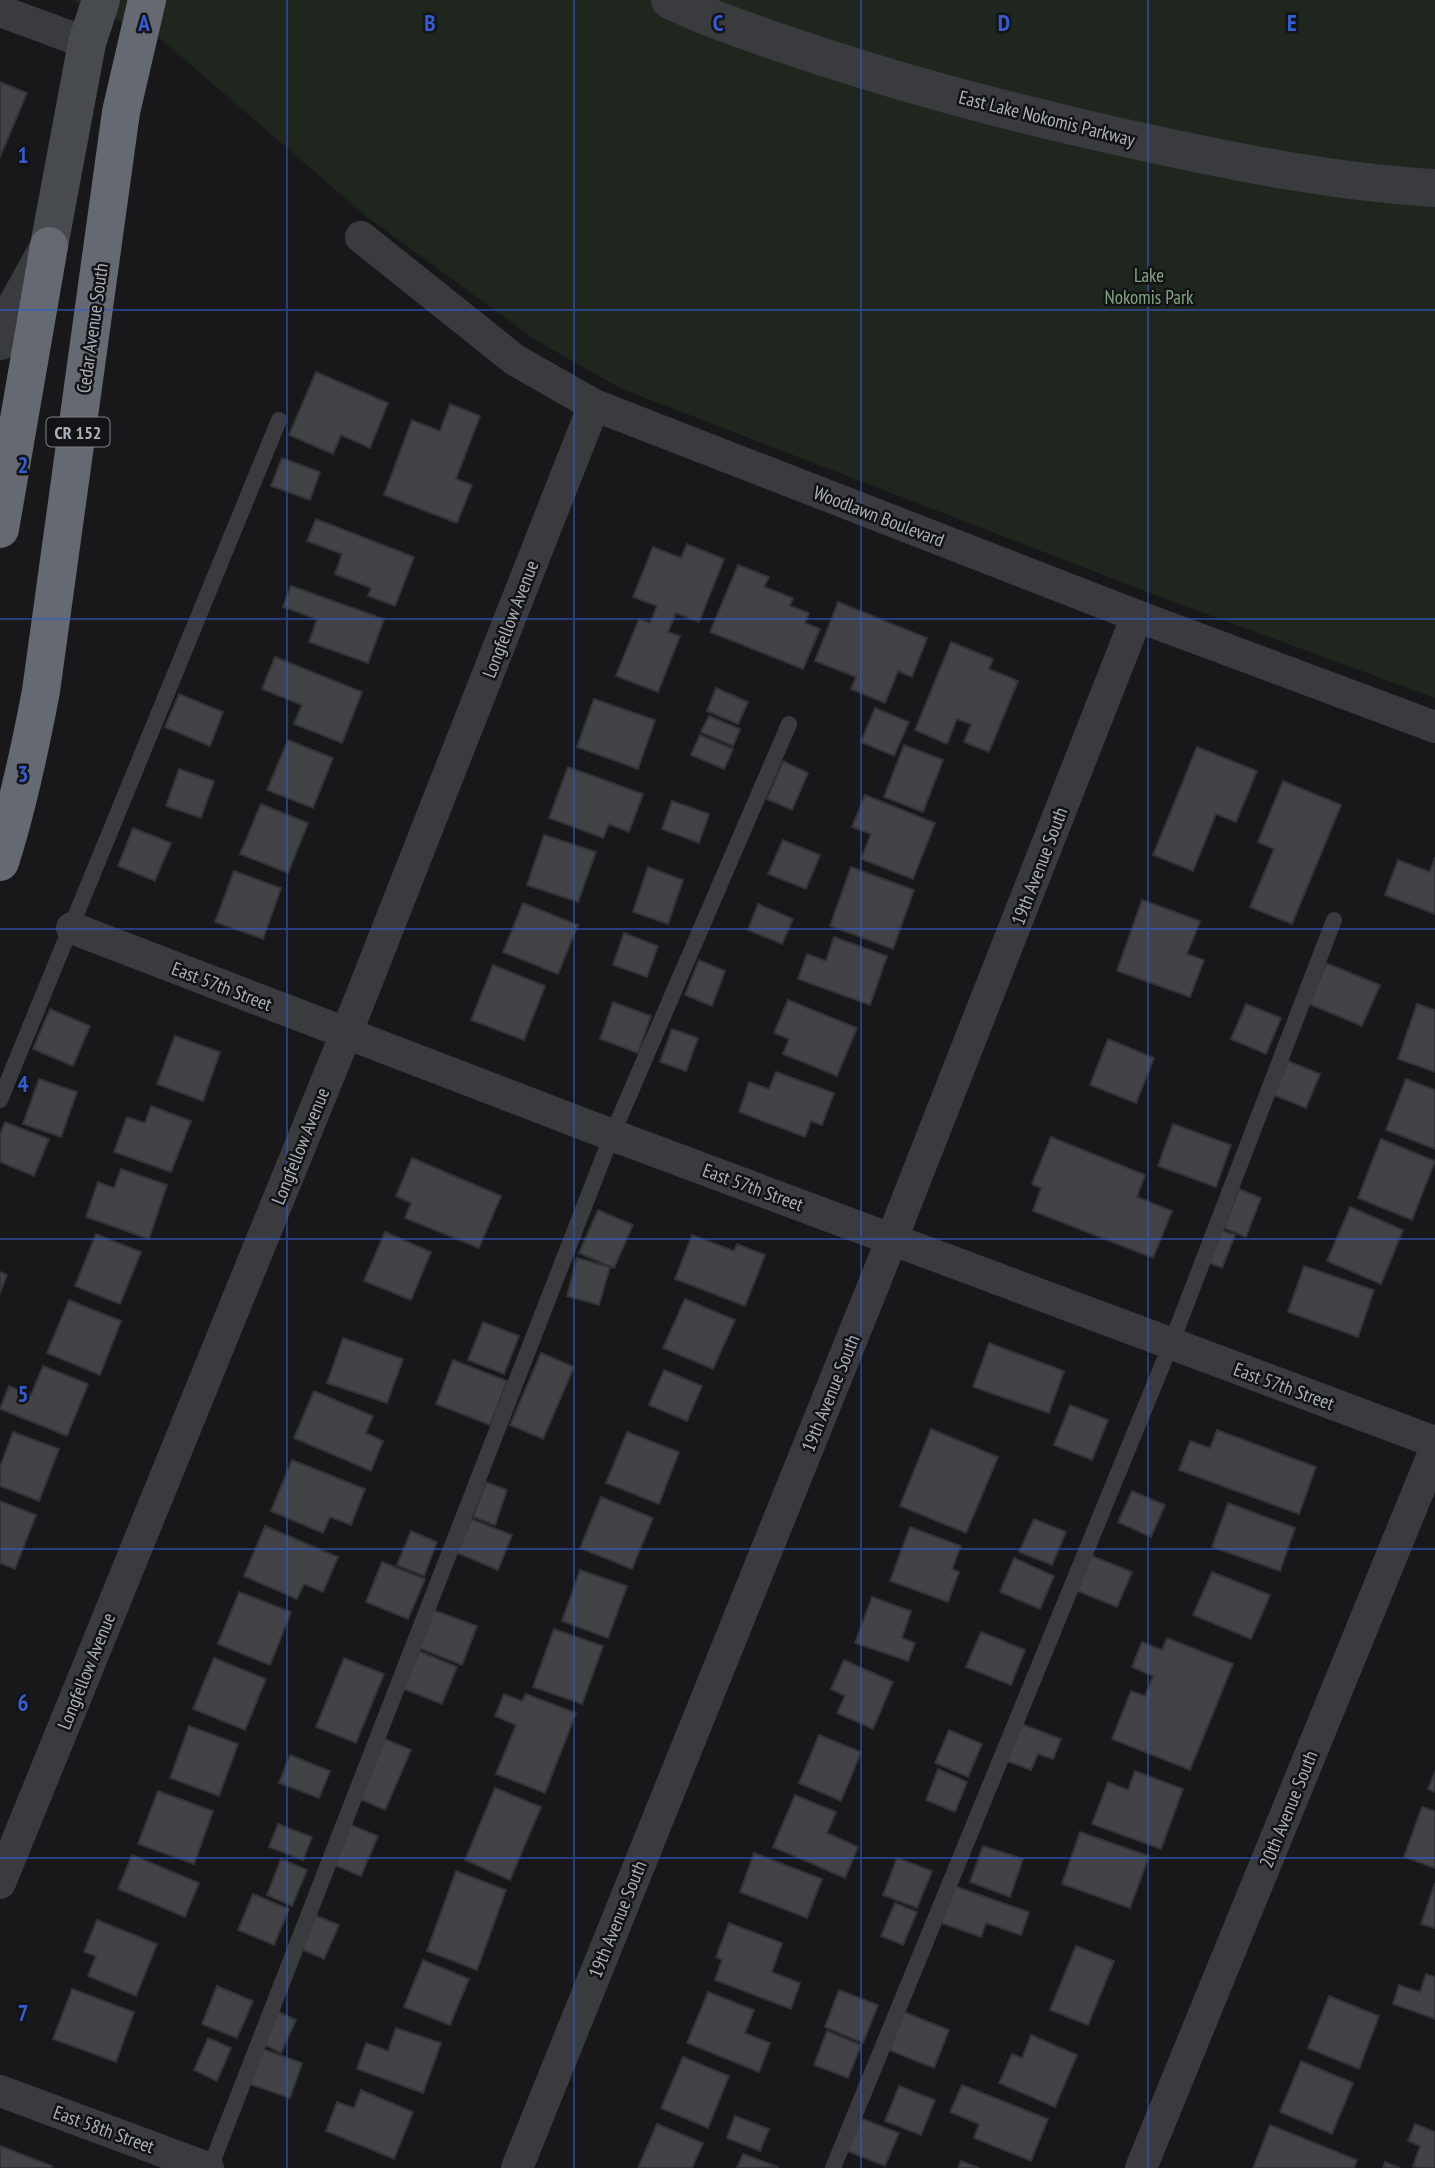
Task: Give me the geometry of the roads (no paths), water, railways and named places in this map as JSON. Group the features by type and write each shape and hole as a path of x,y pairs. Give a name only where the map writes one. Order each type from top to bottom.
{"highway":[{"name":"Cedar Avenue South","path":"0,862 21,787 41,691 121,112 147,0"},
{"name":"CR 152","path":"0,529 50,246"}],"main road":[{"name":"CR 152","path":"50,246 88,43 101,0"}],"street":[{"name":"East Lake Nokomis Parkway","path":"670,0 706,17 860,70 1030,117 1216,158 1391,186 1435,188"},
{"path":"0,11 88,43"},
{"name":"Woodlawn Boulevard","path":"361,237 514,360 594,405 1137,616 1435,727"},
{"path":"4,332 50,246"},
{"name":"Longfellow Avenue","path":"0,1884 345,1034 594,405"},
{"name":"19th Avenue South","path":"517,2168 892,1239 1137,616"},
{"name":"East 57th Street","path":"72,928 612,1135 1435,1442"},
{"name":"20th Avenue South","path":"1141,2168 1435,1450"},
{"name":"East 58th Street","path":"0,2091 209,2168"}],"lane":[{"path":"0,1100 279,420"},
{"path":"209,2168 612,1135 789,724"},
{"path":"833,2168 1171,1344 1334,920"}],"park label":[{"name":"Lake Nokomis Park","path":"1149,286"}]}
